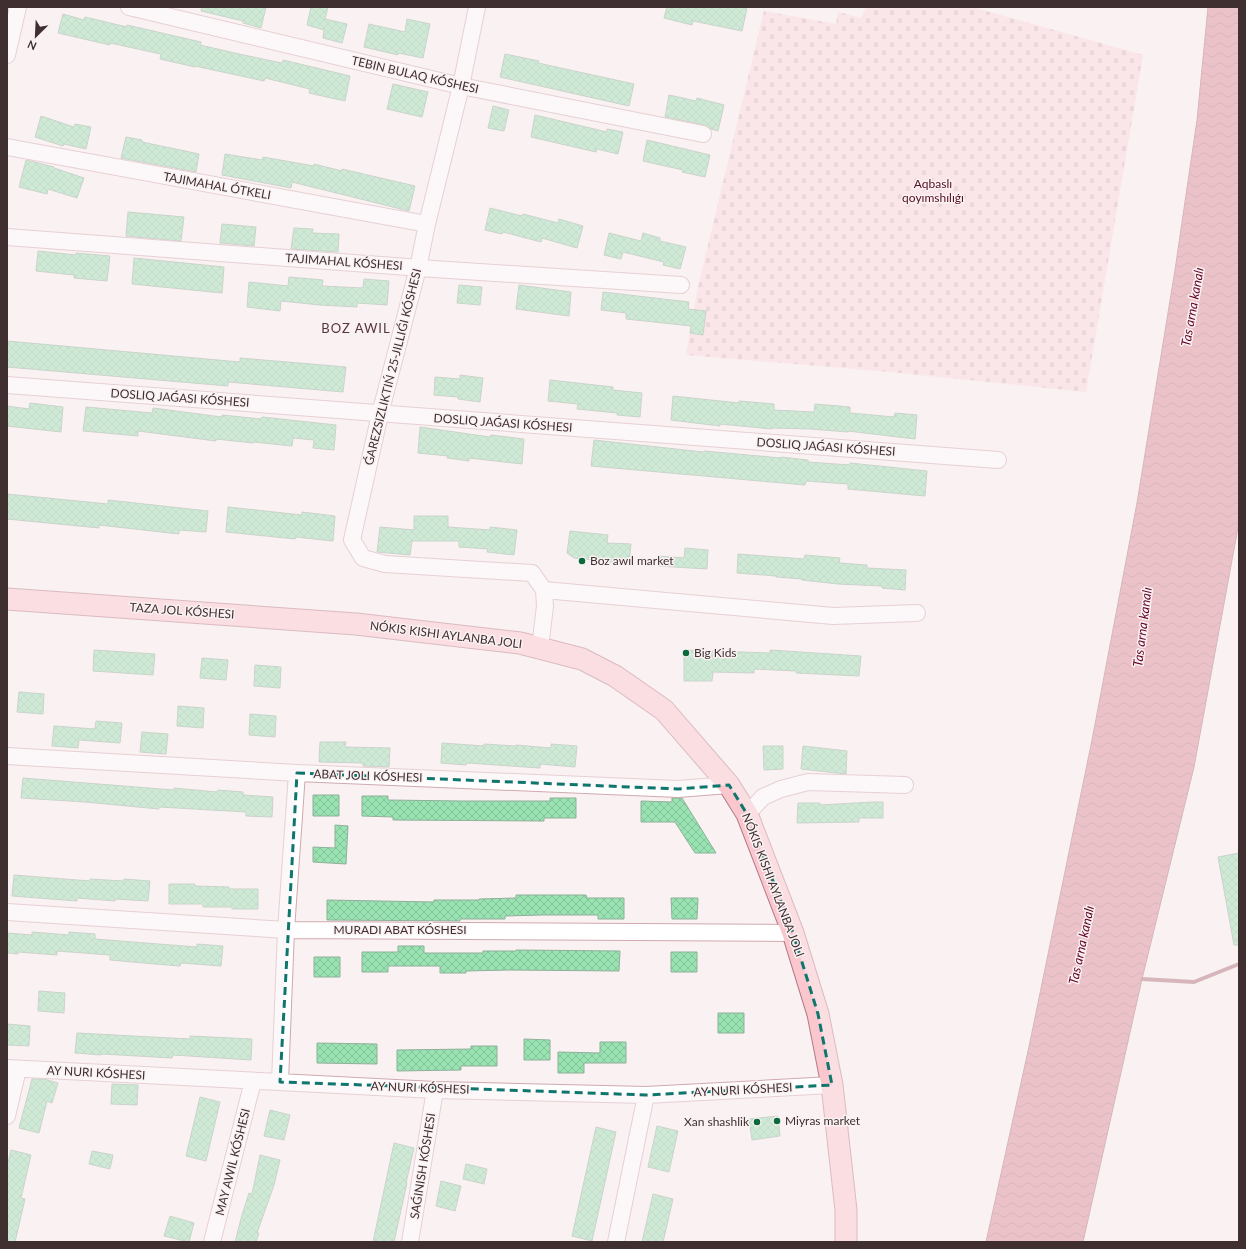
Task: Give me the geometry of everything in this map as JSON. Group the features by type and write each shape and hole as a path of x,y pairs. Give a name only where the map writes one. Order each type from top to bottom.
{"main road":[{"name":"TAZA JOL KÓSHESI","path":"7,599 356,624 520,643 582,659 616,676 664,710 728,785 747,814 793,932 818,1014 832,1085 846,1210 846,1242"}],"street":[{"path":"7,55 18,7"},
{"name":"TEBIN BULAQ KÓSHESI","path":"129,7 461,86 703,134"},
{"path":"478,7 418,268 380,414 352,540 363,558 385,564 532,573 544,590 545,606 540,648"},
{"name":"TAJIMAHAL ÓTKELI","path":"7,147 427,224"},
{"name":"TAJIMAHAL KÓSHESI","path":"7,237 418,268 681,285"},
{"path":"7,385 998,460"},
{"path":"544,590 833,616 917,613"},
{"path":"7,756 296,773 678,789 728,785"},
{"path":"280,1082 286,930 296,773"},
{"path":"747,814 763,797 781,789 808,782 905,785"},
{"path":"7,912 286,930 793,932"},
{"path":"7,1116 12,1069 435,1090 646,1095 832,1085"},
{"path":"212,1242 253,1081"},
{"path":"410,1242 435,1090"},
{"path":"616,1242 646,1095"}],"highlighted area":[{"path":"297,773 678,789 729,785 747,814 793,933 818,1014 832,1085 646,1095 280,1082"}],"green space":[{"name":"Aqbaslı qoyımshılıǵı","path":"866,7 972,7 1143,55 1086,392 890,372 686,355 698,287 764,11 836,24 838,12 861,18"}],"water":[{"name":"Tas arna kanalı","path":"1208,7 1239,7 1239,522 1194,767 1142,979 1083,1242 986,1242 1030,1042 1092,740 1137,503 1175,270 1197,120"}],"building":[{"path":"202,7 266,7 261,28 243,23 243,21 201,11"},
{"path":"311,7 328,7 325,19 347,24 342,43 323,38 324,30 307,25"},
{"path":"667,7 747,8 742,31 693,21 692,25 664,18"},
{"path":"63,14 84,20 85,17 127,27 127,25 201,42 200,45 239,54 282,63 283,60 350,76 345,101 309,93 310,89 265,78 264,81 195,67 160,59 161,54 110,43 110,45 58,33"},
{"path":"407,19 430,24 423,58 398,53 398,55 364,47 369,24 405,32"},
{"path":"505,54 539,61 538,63 634,84 629,106 500,77"},
{"path":"393,84 428,92 422,117 387,109"},
{"path":"669,95 696,101 697,98 724,105 718,131 705,125 665,117"},
{"path":"493,106 509,110 504,131 488,128"},
{"path":"535,115 607,132 607,129 623,132 618,154 597,149 596,152 531,137"},
{"path":"41,116 74,127 75,124 91,127 86,149 64,144 63,146 35,137"},
{"path":"126,137 142,140 142,142 199,154 196,172 121,158"},
{"path":"647,140 710,155 705,177 682,172 683,170 643,161"},
{"path":"225,154 262,160 263,157 314,166 314,164 415,186 409,211 292,182 291,188 222,175"},
{"path":"26,160 54,167 84,178 77,198 48,189 47,194 19,187"},
{"path":"490,208 522,216 523,214 558,223 559,219 583,226 577,248 542,238 541,242 503,232 502,234 485,230"},
{"path":"128,212 184,217 181,241 126,236"},
{"path":"222,224 256,227 254,246 220,243"},
{"path":"294,228 313,229 312,233 339,234 338,252 291,249"},
{"path":"609,233 641,241 643,233 660,238 660,241 686,247 680,269 663,265 664,262 623,252 621,259 604,255"},
{"path":"38,251 76,255 76,253 110,256 107,281 74,278 74,275 36,271"},
{"path":"134,258 224,267 222,293 132,284"},
{"path":"289,277 323,280 322,286 363,288 364,279 389,281 387,305 357,303 357,307 281,301 280,311 247,307 249,282 288,286"},
{"path":"459,285 482,287 480,305 457,303"},
{"path":"519,285 571,292 569,316 516,309"},
{"path":"603,292 689,302 688,309 706,311 703,335 690,333 691,326 626,319 626,313 601,310"},
{"path":"7,341 240,362 240,358 346,367 343,392 228,382 228,386 7,367"},
{"path":"460,375 483,378 480,402 458,399 458,397 434,395 435,377 460,379"},
{"path":"550,380 613,387 613,390 642,393 640,417 577,409 578,404 548,401"},
{"path":"673,396 739,403 739,401 774,404 774,410 814,412 815,404 850,407 850,413 894,417 895,413 917,415 915,439 848,431 772,429 720,424 720,426 671,420"},
{"path":"30,403 63,407 61,432 7,426 7,406 29,409"},
{"path":"86,407 152,413 153,408 222,417 222,415 261,419 262,417 336,425 334,450 313,448 314,440 293,438 292,446 216,439 216,441 138,431 138,436 83,431"},
{"path":"420,427 490,437 491,435 524,439 522,464 469,458 469,461 447,458 448,456 418,453"},
{"path":"594,440 703,452 781,457 808,460 808,462 850,465 850,463 927,471 925,496 848,489 848,484 806,481 805,485 591,466"},
{"path":"7,494 108,504 108,500 208,511 206,532 179,530 179,534 99,525 99,528 7,519"},
{"path":"228,507 302,515 302,512 335,516 333,541 226,532"},
{"path":"414,516 448,516 448,527 490,530 490,527 517,530 514,555 487,552 488,549 459,547 459,541 412,541 410,555 377,552 380,527 414,530"},
{"path":"570,531 608,535 607,543 631,544 629,564 574,558 567,553"},
{"path":"685,548 708,550 707,569 658,566 659,556 684,558"},
{"path":"738,554 804,559 805,555 840,558 839,563 867,565 867,568 906,570 905,590 882,588 882,586 838,584 776,576 737,573"},
{"path":"94,650 155,654 153,675 93,671"},
{"path":"684,650 770,653 770,650 861,656 859,676 754,669 754,673 713,672 712,681 684,681"},
{"path":"202,658 228,660 226,680 200,678"},
{"path":"255,665 281,667 280,688 254,686"},
{"path":"19,692 44,694 43,714 17,712"},
{"path":"178,706 204,708 203,728 177,726"},
{"path":"250,714 276,716 275,737 249,735"},
{"path":"96,721 122,723 120,743 79,740 78,748 52,746 54,726 95,729"},
{"path":"142,732 168,734 166,754 140,752"},
{"path":"320,742 346,742 345,747 390,748 389,767 363,766 363,763 319,762"},
{"path":"442,743 484,746 484,744 516,745 551,748 551,744 577,746 575,767 540,764 540,768 467,763 466,765 441,763"},
{"path":"763,746 783,746 783,769 764,770"},
{"path":"803,746 847,751 846,774 801,769"},
{"path":"23,778 174,790 174,788 217,792 218,790 243,792 243,795 273,797 272,817 246,816 246,812 159,807 159,809 21,798"},
{"path":"313,795 339,795 339,816 313,816"},
{"path":"362,796 388,796 388,800 462,801 550,801 550,798 576,798 576,818 544,818 544,821 393,820 393,817 362,816"},
{"path":"672,798 682,798 716,853 695,853 675,822 641,822 641,801 672,802"},
{"path":"883,802 883,818 859,818 859,822 797,823 798,803 820,803 820,805"},
{"path":"335,825 348,826 346,864 313,862 313,847 335,848"},
{"path":"1239,853 1239,945 1234,945 1218,857"},
{"path":"14,875 90,881 90,879 123,881 124,879 150,881 148,901 115,899 115,901 77,898 77,901 12,896"},
{"path":"169,884 195,884 195,886 229,887 229,889 258,889 258,909 203,907 203,904 169,904"},
{"path":"516,895 586,895 587,898 624,898 624,919 598,919 598,915 542,915 505,916 505,919 460,919 460,921 327,920 327,900 434,902 434,900 516,898"},
{"path":"671,898 698,898 697,919 672,919"},
{"path":"32,932 69,935 69,932 95,934 95,939 197,947 197,944 223,946 221,966 181,963 180,966 110,960 110,955 57,951 57,955 18,952 18,954 7,953 7,933 32,935"},
{"path":"398,946 424,946 424,953 483,953 483,951 516,950 620,951 619,971 509,970 440,973 440,966 388,966 388,972 362,972 362,952 398,952"},
{"path":"671,952 697,952 697,972 671,972"},
{"path":"314,957 340,957 340,977 314,977"},
{"path":"39,991 65,993 64,1013 38,1011"},
{"path":"718,1013 744,1013 744,1033 718,1033"},
{"path":"7,1024 30,1026 29,1046 7,1045"},
{"path":"77,1033 190,1039 190,1036 252,1039 251,1060 173,1055 172,1058 75,1053"},
{"path":"524,1039 550,1040 550,1060 524,1060"},
{"path":"600,1042 626,1042 626,1063 584,1063 584,1073 558,1073 558,1052 600,1053"},
{"path":"317,1043 377,1044 377,1064 317,1063"},
{"path":"471,1046 497,1046 497,1066 461,1066 461,1070 397,1071 397,1050 471,1049"},
{"path":"32,1079 44,1079 58,1083 52,1103 47,1101 39,1133 19,1128"},
{"path":"112,1084 138,1085 137,1105 111,1104"},
{"path":"200,1097 220,1102 206,1161 186,1156"},
{"path":"270,1110 290,1115 284,1140 264,1136"},
{"path":"778,1116 780,1136 752,1140 749,1119"},
{"path":"657,1126 678,1131 669,1172 648,1167"},
{"path":"596,1127 616,1132 592,1241 572,1236"},
{"path":"394,1143 414,1148 407,1183 394,1242 373,1242"},
{"path":"11,1150 31,1155 21,1198 25,1199 15,1242 7,1242 7,1167"},
{"path":"92,1151 113,1155 110,1169 89,1164"},
{"path":"260,1155 280,1160 274,1185 257,1233 259,1233 256,1242 235,1242 249,1193 252,1194"},
{"path":"466,1164 487,1169 484,1184 463,1179"},
{"path":"441,1181 461,1186 455,1211 436,1206"},
{"path":"653,1194 673,1199 663,1242 642,1242"},
{"path":"170,1216 194,1223 189,1242 164,1236"}],"waterway":[{"path":"1142,979 1194,982 1239,964"}],"place":[{"name":"Boz awıl market","path":"582,561"},
{"name":"Big Kids","path":"686,653"},
{"name":"Miyras market","path":"777,1121"},
{"name":"Xan shashlik","path":"757,1122"}],"district":[{"name":"BOZ AWIL","path":"356,328"}]}
